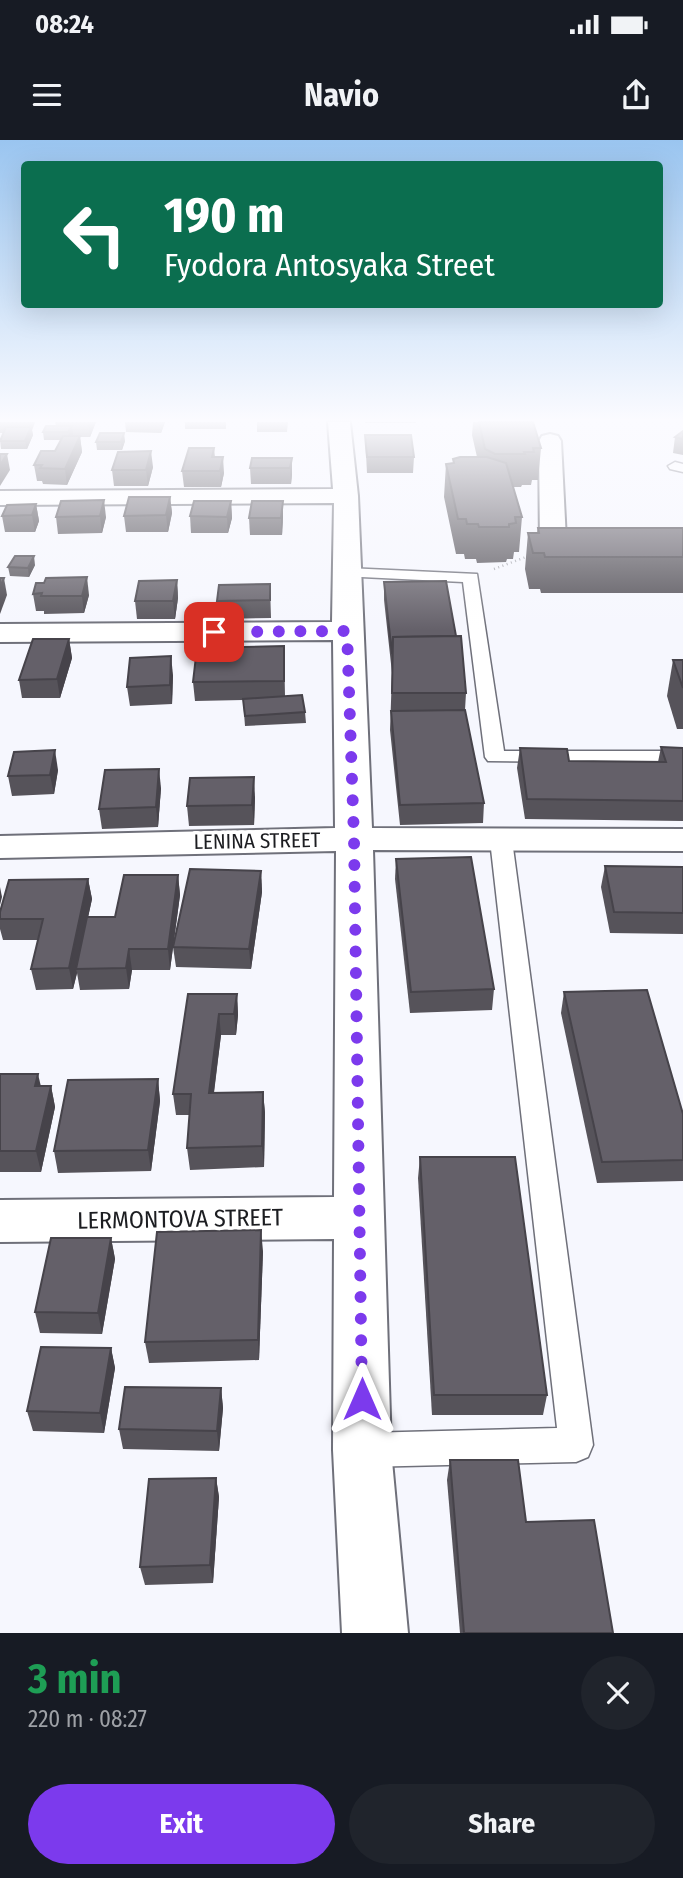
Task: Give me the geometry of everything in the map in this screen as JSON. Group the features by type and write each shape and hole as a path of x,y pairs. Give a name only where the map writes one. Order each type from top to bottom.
{"street":[{"path":"346,492 354,839 362,1450 375,1633"},
{"path":"551,492 553,548 683,548"},
{"path":"0,498 346,496"},
{"path":"0,633 347,631"},
{"name":"LENINA STREET","path":"0,847 354,839 683,840"},
{"name":"LERMONTOVA STREET","path":"0,1221 360,1218"}],"lane":[{"path":"346,573 471,577 495,757 683,757"},
{"path":"362,1450 576,1445 501,840"}],"path":[{"path":"471,577 553,548"}],"building":[{"path":"452,492 514,492 522,517 515,517 516,523 509,524 509,527 479,527 478,524 467,524 466,519 458,519"},
{"path":"129,497 170,497 166,515 124,516"},
{"path":"104,500 100,516 56,517 61,501"},
{"path":"194,501 231,501 227,517 190,516"},
{"path":"252,501 283,501 281,518 249,518"},
{"path":"36,504 32,515 2,516 7,505"},
{"path":"538,528 683,528 683,557 545,557 544,553 533,553 528,533 539,533"},
{"path":"15,556 34,556 28,568 8,567"},
{"path":"87,577 82,596 33,594 36,583 44,583 46,578"},
{"path":"177,580 173,601 135,601 139,581"},
{"path":"446,581 456,636 393,637 392,654 384,582"},
{"path":"270,584 270,600 217,601 219,585"},
{"path":"461,636 466,693 392,693 393,637"},
{"path":"33,639 69,639 57,679 19,680"},
{"path":"284,646 284,681 193,682 197,648"},
{"path":"171,656 170,685 127,687 130,658"},
{"path":"673,660 683,660 683,688"},
{"path":"302,695 305,712 245,716 243,699"},
{"path":"465,710 484,803 400,805 391,711"},
{"path":"661,747 683,748 683,801 527,799 520,748 567,749 569,761 666,762"},
{"path":"55,750 50,775 8,776 14,752"},
{"path":"159,769 156,807 99,809 105,770"},
{"path":"254,777 252,805 187,806 190,778"},
{"path":"471,857 494,989 411,992 396,859"},
{"path":"605,866 683,867 683,913 614,912"},
{"path":"190,869 261,871 249,949 173,947"},
{"path":"124,875 178,875 168,949 129,949 126,968 76,969 87,917 115,917"},
{"path":"88,879 69,968 31,969 43,919 0,919 9,880"},
{"path":"647,990 683,1114 683,1160 602,1162 564,992"},
{"path":"188,994 237,994 234,1014 219,1014 209,1093 263,1092 262,1146 187,1148 191,1094 173,1094"},
{"path":"0,1074 38,1074 35,1086 51,1086 36,1151 0,1151"},
{"path":"158,1079 148,1150 54,1151 68,1080"},
{"path":"420,1157 515,1157 547,1395 434,1395"},
{"path":"261,1230 258,1340 145,1342 157,1232"},
{"path":"51,1238 111,1238 98,1313 35,1312"},
{"path":"41,1347 111,1348 100,1413 27,1411"},
{"path":"125,1387 221,1388 217,1431 119,1429"},
{"path":"450,1460 518,1460 526,1522 594,1520 613,1633 464,1633"},
{"path":"216,1478 210,1565 140,1567 149,1479"}],"route":[{"path":"214,632 347,631 354,839 362,1399"}]}
